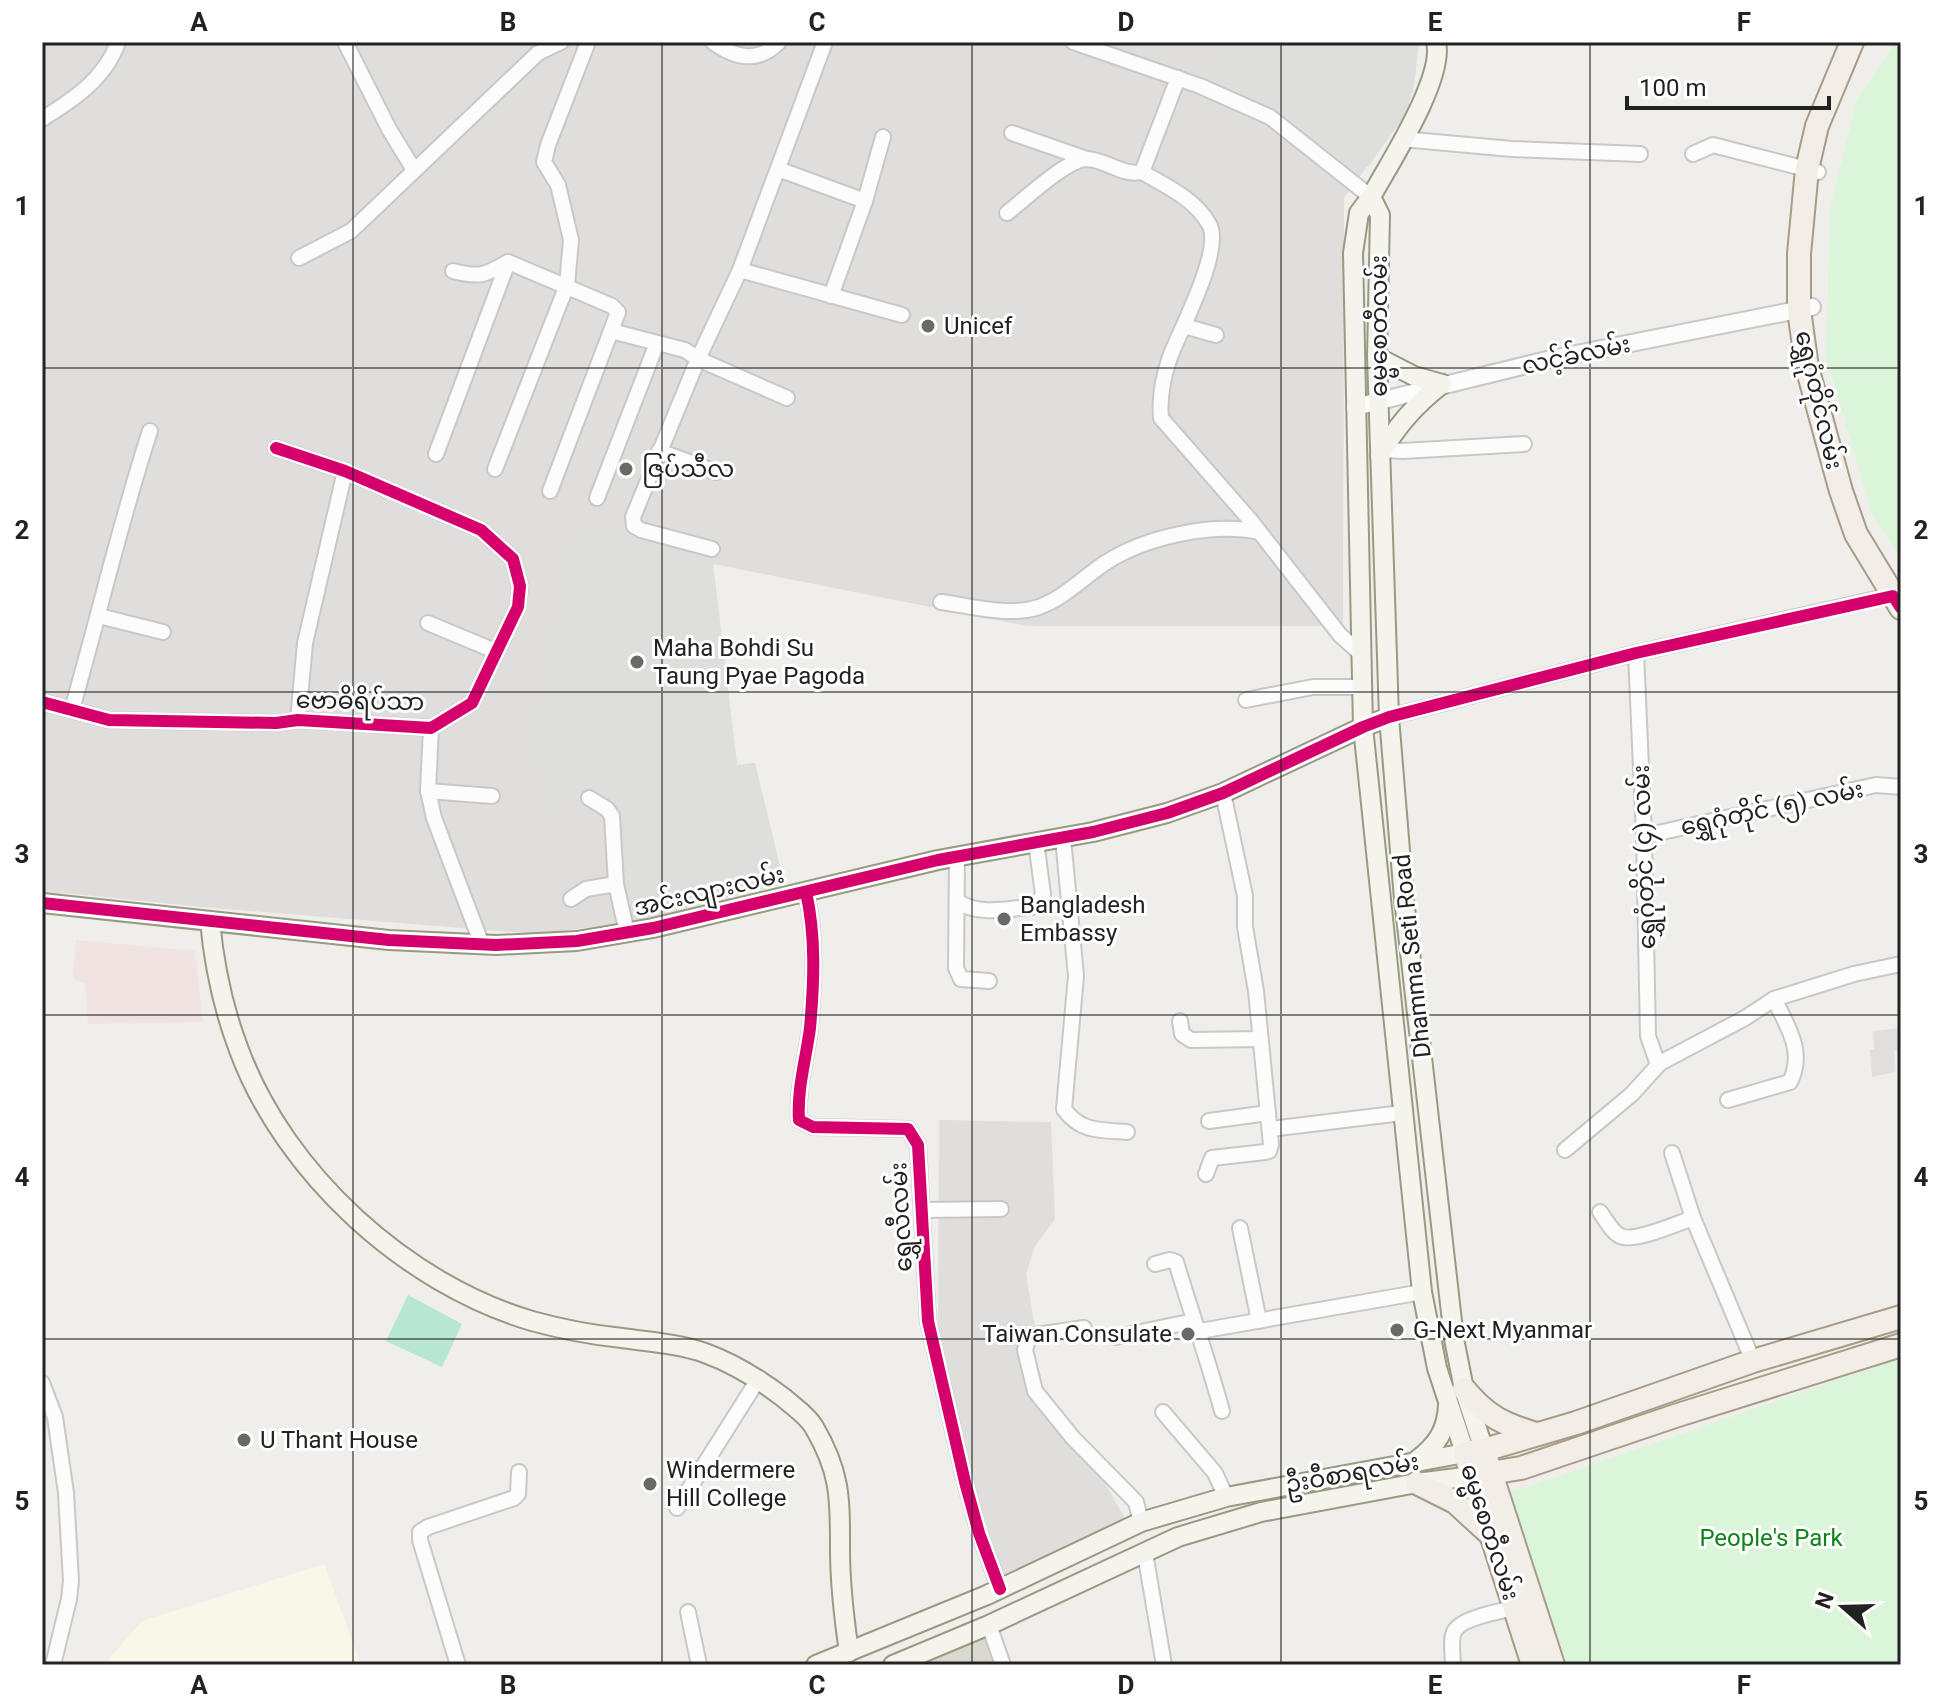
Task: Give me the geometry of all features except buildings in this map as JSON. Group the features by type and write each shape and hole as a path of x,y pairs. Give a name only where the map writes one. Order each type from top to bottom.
{"main road":[{"name":"ဓမ္မစေတီလမ်း","path":"1355,407 1353,253 1359,213 1371,197 1430,86 1438,50 1436,42"},
{"name":"ရွှေဂုံတိုင်လမ်း","path":"1854,44 1817,126 1799,254 1806,309 1807,367 1856,534 1899,594"},
{"name":"ဓမ္မစေတီလမ်း","path":"1371,197 1380,215 1377,357 1381,453"},
{"path":"1377,357 1414,376 1442,384"},
{"path":"1381,453 1419,402 1442,384"},
{"name":"Dhamma Seti Road","path":"1355,407 1363,727 1402,1113 1422,1292 1437,1368 1456,1394"},
{"name":"Dhamma Seti Road","path":"1381,453 1389,717 1404,899 1454,1339 1456,1394 1474,1452"},
{"name":"အင်းလျားလမ်း","path":"42,903 389,940 482,945 577,941 627,933 957,856 1063,838 1167,813 1223,793 1389,717"},
{"path":"210,921 214,959 224,1003 252,1081 299,1157 370,1231 410,1264 498,1309 575,1331 704,1352 759,1378 813,1424 837,1482 842,1514 840,1658"},
{"path":"1402,1113 1429,1111"},
{"name":"ဦးဝီစာရလမ်း","path":"898,1663 994,1623 1178,1537 1261,1512 1415,1473 1753,1361 1901,1317"},
{"name":"ဦးဝီစာရလမ်း","path":"816,1665 840,1658 994,1592 1141,1522 1226,1497 1415,1473 1482,1475 1521,1468 1901,1345"},
{"path":"1493,1537 1455,1502 1415,1473 1442,1433 1456,1394 1513,1428 1536,1434"},
{"name":"ဓမ္မစေတီလမ်း","path":"1474,1452 1482,1475 1493,1537 1533,1665"},
{"path":"1504,1512 1507,1490 1521,1468"},
{"name":"ဓမ္မစေတီလမ်း","path":"1482,1475 1504,1512 1553,1665"},
{"path":"994,1592 994,1623"},
{"path":"893,1634 898,1663"}],"street":[{"path":"42,119 90,86 113,57 118,42"},
{"path":"345,42 389,129 414,170"},
{"path":"299,258 351,231 538,53 561,42"},
{"path":"495,469 567,285 571,240 558,185 544,162 588,42"},
{"path":"713,42 739,56 754,58 779,42"},
{"path":"712,549 641,530 634,526 633,517 698,359 740,270 825,42"},
{"path":"1073,42 1178,78 1270,117 1371,197"},
{"path":"1142,172 1178,78"},
{"path":"1012,133 1132,174 1142,172 1189,201 1211,226 1213,242 1207,267 1170,356 1160,390 1161,418 1259,532 1340,635 1360,653"},
{"path":"831,296 865,201 883,137"},
{"path":"1402,139 1512,149 1640,154"},
{"path":"1693,154 1713,145 1812,170"},
{"path":"1007,213 1072,163 1087,159"},
{"path":"778,169 865,201"},
{"path":"508,262 567,285 618,312 550,491"},
{"path":"453,271 483,276 508,262"},
{"path":"436,454 508,262"},
{"path":"740,270 902,315"},
{"name":"လင့်ခ်လမ်း","path":"1355,407 1442,384 1806,309"},
{"path":"1184,326 1216,335"},
{"path":"611,331 685,350 698,359 787,398"},
{"path":"597,498 657,343"},
{"path":"72,709 130,492 150,431"},
{"path":"1381,453 1524,444"},
{"name":"ဗောဓိရိပ်သာ","path":"42,702 109,720 298,720 431,728 472,703 518,607 520,586 513,559 481,530 345,471 276,448"},
{"path":"659,451 716,472"},
{"path":"298,720 305,643 345,471"},
{"path":"941,602 1008,611 1036,608 1057,599 1109,561 1166,537 1199,530 1240,528 1259,532"},
{"path":"1389,717 1636,653 1899,594"},
{"path":"99,616 163,632"},
{"path":"428,623 495,651"},
{"name":"ရွှေဂုံတိုင် (၄) လမ်း","path":"1636,653 1648,1036 1658,1061"},
{"path":"1246,700 1313,687 1362,687"},
{"name":"ဗောဓိရိပ်သာ","path":"431,728 428,791 443,848 482,945"},
{"name":"ရွှေဂုံတိုင် (၅) လမ်း","path":"1644,836 1876,785 1901,787"},
{"path":"428,791 492,796"},
{"path":"1206,1174 1212,1158 1269,1151 1270,1129 1256,991 1245,927 1245,896 1223,793"},
{"path":"589,798 607,809 612,816 616,884 627,933"},
{"path":"1063,838 1076,976 1064,1109 1074,1123 1097,1130 1127,1132"},
{"path":"957,901 966,908 980,911 1037,906 1043,894 1036,842"},
{"path":"957,856 958,974 961,979 989,981"},
{"path":"571,899 594,886 616,884"},
{"name":"ရွှေလီလမ်း","path":"806,892 814,937 810,1027 798,1100 799,1120 813,1127 908,1129 918,1145 928,1321 994,1592"},
{"path":"1565,1150 1632,1094 1658,1061 1745,1018 1774,999 1854,974 1901,964"},
{"path":"1728,1100 1790,1082 1798,1066 1792,1037 1774,999"},
{"path":"1180,1021 1182,1034 1191,1040 1260,1039"},
{"path":"1209,1121 1268,1113"},
{"path":"1270,1129 1402,1113"},
{"path":"1672,1153 1693,1218 1753,1361"},
{"path":"924,1210 1001,1209"},
{"path":"1600,1212 1617,1235 1625,1238 1693,1218"},
{"path":"1240,1228 1259,1321"},
{"path":"1155,1264 1170,1260 1176,1262 1222,1411"},
{"path":"1116,1337 1259,1321 1422,1292"},
{"path":"1084,1328 1029,1336 1025,1350 1035,1391 1073,1438 1136,1502 1141,1522"},
{"path":"677,1508 759,1378"},
{"path":"42,1383 66,1493 71,1581 53,1665"},
{"path":"1163,1412 1215,1473 1226,1497"},
{"path":"458,1665 420,1532 514,1498 518,1494 519,1472"},
{"path":"1145,1553 1164,1665"},
{"path":"1453,1665 1452,1635 1456,1627 1469,1620 1515,1608"},
{"path":"688,1612 699,1665"},
{"path":"994,1623 1003,1665"}],"shaded area":[{"path":"42,42 1419,42 1414,86 1406,114 1344,198 1343,626 1027,626 713,564 737,765 755,763 784,884 631,922 536,934 64,893 42,896"},
{"path":"1220,42 1419,42 1414,86 1406,114 1368,167 1358,167 1302,129 1257,93 1209,75"},
{"name":"Maha Bohdi Su Taung Pyae Pagoda","path":"577,523 713,564 737,765 755,763 784,884 629,914 614,808 586,790 550,810 549,766 528,760"},
{"path":"76,940 195,951 203,1022 88,1024 85,984 73,979"},
{"path":"1901,1028 1901,1049 1894,1051 1895,1072 1872,1077 1870,1049 1874,1049 1873,1031"},
{"path":"939,1120 1051,1122 1055,1219 1035,1246 1026,1274 1035,1327 1028,1356 1045,1401 1085,1448 1130,1527 1005,1581 974,1487 938,1326"},
{"path":"324,1564 361,1665 104,1665 142,1621"},
{"path":"988,1635 999,1665 917,1665"}],"green space":[{"path":"1895,42 1901,42 1901,559 1872,513 1826,357 1830,209 1856,102"},
{"path":"408,1295 462,1324 442,1367 386,1341"},
{"name":"People's Park","path":"1901,1358 1901,1665 1566,1665 1510,1493"}],"cycle path":[{"path":"42,702 109,720 276,723 298,720 431,728 472,703 518,607 520,586 513,559 481,530 345,471 276,448"},
{"path":"42,903 389,940 496,945 577,941 653,928 938,860 1093,832 1167,813 1223,793 1389,717 1636,653 1893,596 1901,608"},
{"path":"806,892 813,942 813,976 799,1120 813,1127 908,1129 918,1145 928,1321 965,1482 979,1533 1000,1589"}],"place":[{"name":"Unicef","path":"928,326"},
{"name":"ဇြပ်သီလ","path":"626,469"},
{"name":"Maha Bohdi Su Taung Pyae Pagoda","path":"637,662"},
{"name":"Bangladesh Embassy","path":"1004,919"},
{"name":"G-Next Myanmar","path":"1397,1330"},
{"name":"Taiwan Consulate","path":"1188,1334"},
{"name":"U Thant House","path":"244,1440"},
{"name":"Windermere Hill College","path":"650,1484"}]}
